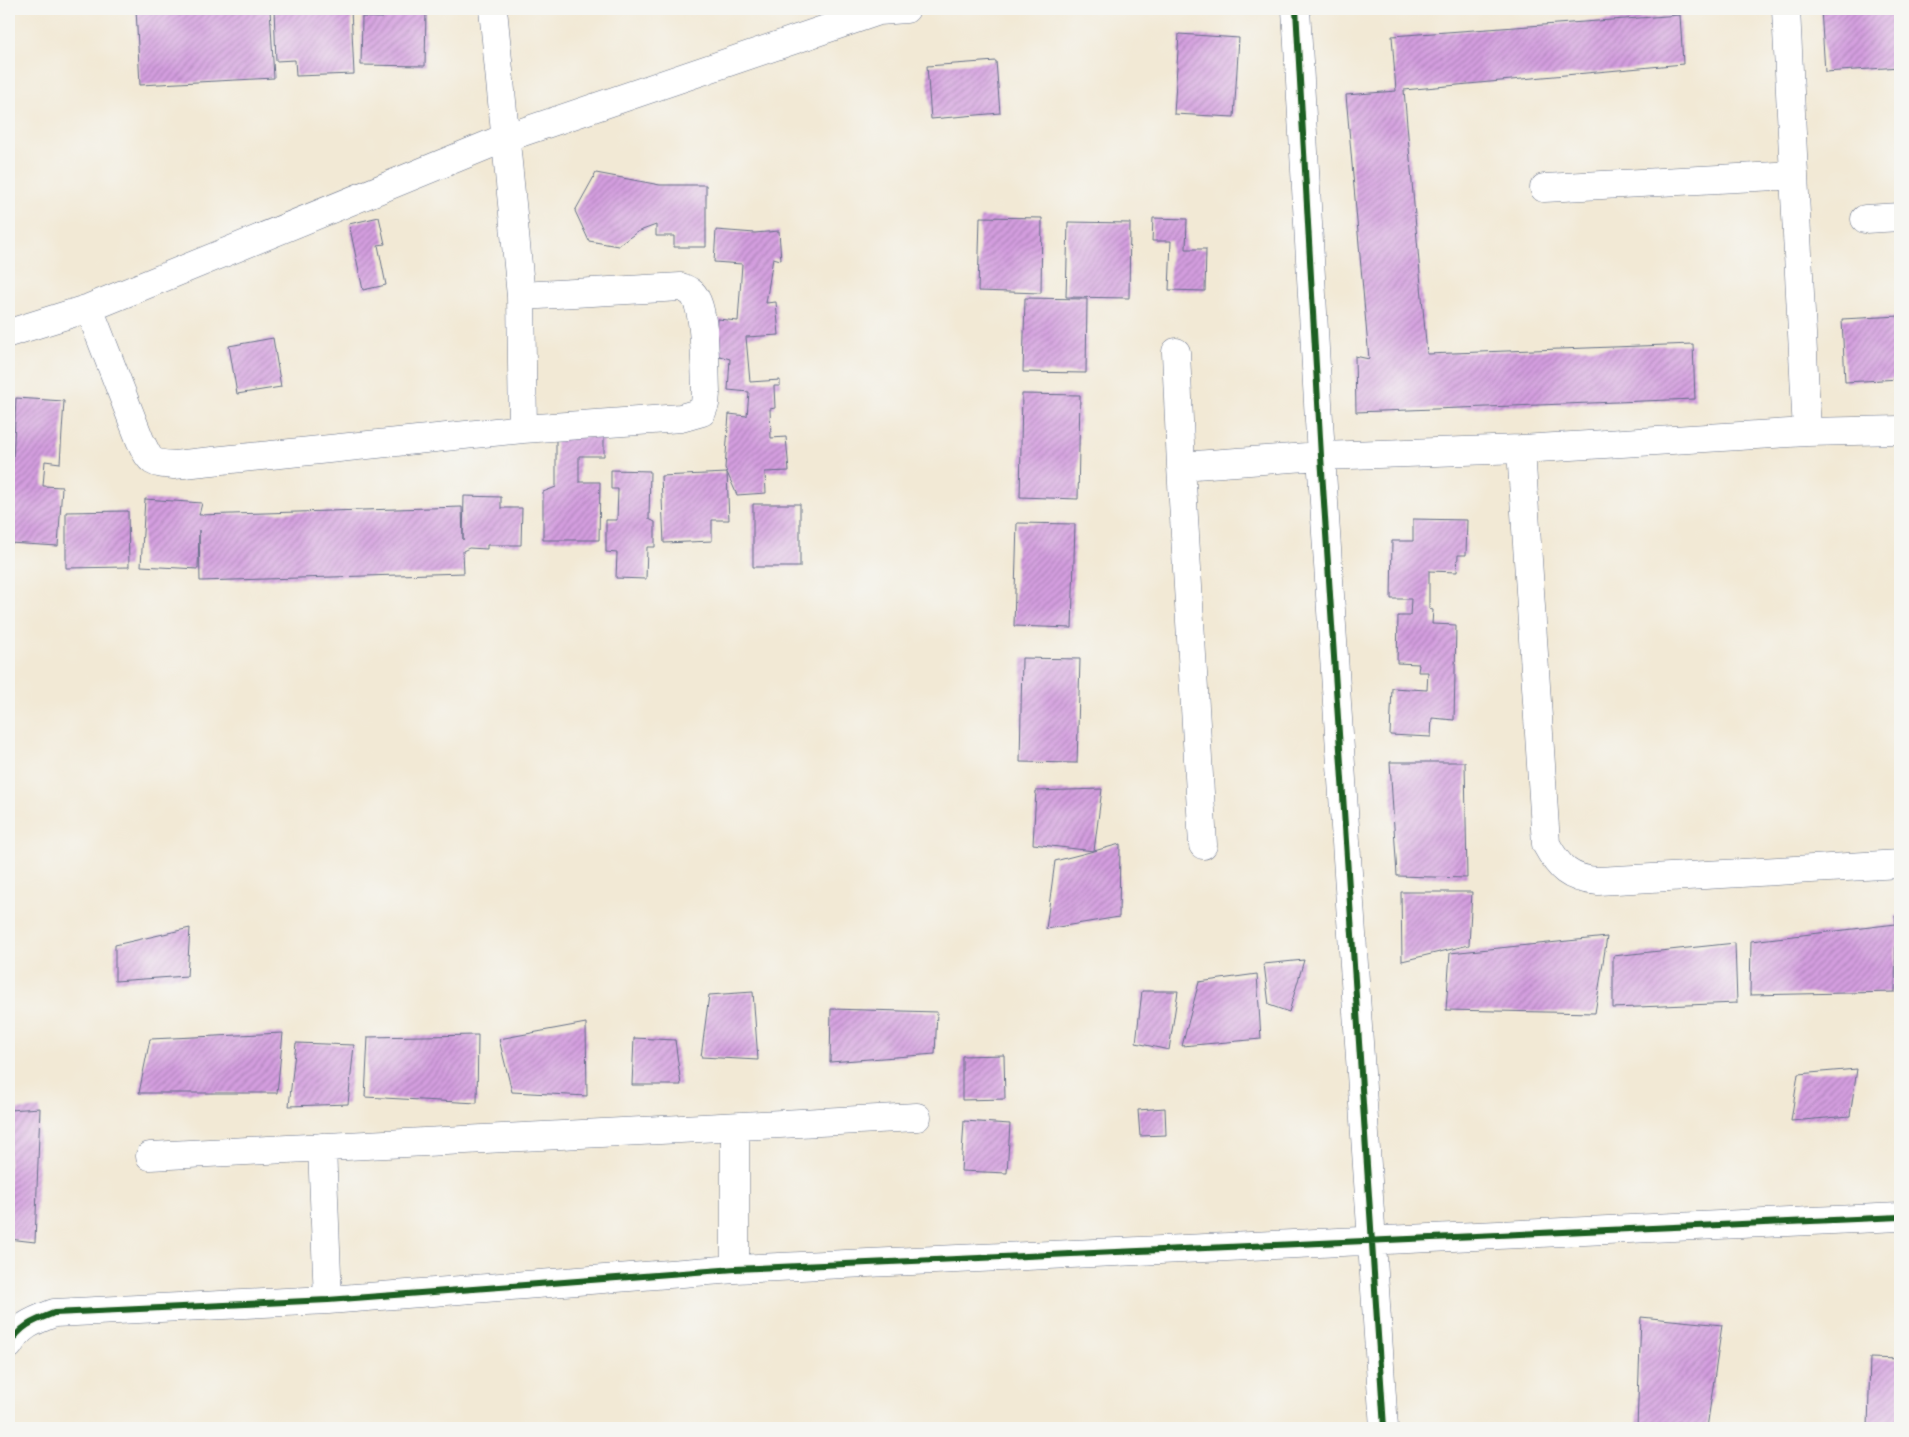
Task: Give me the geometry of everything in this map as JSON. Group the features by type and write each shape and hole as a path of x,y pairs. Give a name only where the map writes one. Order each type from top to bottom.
{"street":[{"path":"493,9 521,296 523,430"},
{"path":"9,333 89,308 505,138 878,10 906,9"},
{"path":"1296,9 1321,456 1384,1428"},
{"path":"1786,9 1807,432"},
{"path":"1544,188 1794,175"},
{"path":"1866,219 1900,217"},
{"path":"89,308 140,440 149,459 153,463 174,465 523,430 690,417 702,412 706,393 702,315 696,299 690,291 681,287 521,296"},
{"path":"1176,352 1203,845"},
{"path":"1181,466 1321,456 1521,449 1807,432 1900,430"},
{"path":"1521,449 1546,844 1555,861 1570,875 1584,880 1598,881 1900,864"},
{"path":"150,1156 917,1118"},
{"path":"735,1127 735,1269"},
{"path":"322,1147 328,1300"},
{"path":"9,1345 17,1332 32,1322 54,1314 328,1300 735,1269 1900,1217"}],"building":[{"path":"136,9 270,9 274,78 140,85"},
{"path":"274,9 351,9 354,74 296,76 295,60 276,61"},
{"path":"382,9 426,9 425,66 361,65 362,17 382,18"},
{"path":"1821,9 1900,9 1900,67 1825,72"},
{"path":"1680,15 1683,64 1404,90 1427,354 1693,344 1695,399 1356,412 1355,356 1369,359 1346,95 1396,91 1392,36"},
{"path":"1179,34 1239,38 1234,117 1174,114"},
{"path":"996,61 1000,113 931,119 927,66"},
{"path":"596,173 660,185 706,185 706,247 674,247 674,236 656,236 656,225 637,232 618,246 589,241 575,211"},
{"path":"379,217 385,244 378,245 386,285 363,290 349,224"},
{"path":"980,217 1042,218 1041,293 978,291"},
{"path":"1153,218 1187,219 1186,249 1206,249 1205,291 1169,290 1171,241 1152,241"},
{"path":"1068,222 1130,223 1129,298 1066,297"},
{"path":"716,230 755,233 779,231 781,260 773,258 766,303 776,302 779,335 746,337 750,382 780,380 780,386 774,386 775,408 770,409 771,438 786,437 789,471 765,472 766,493 737,495 725,468 729,414 747,416 749,392 728,390 730,359 716,355 718,319 738,321 742,264 714,262"},
{"path":"1025,298 1087,299 1086,373 1023,372"},
{"path":"1900,316 1900,379 1845,382 1842,319"},
{"path":"273,338 281,387 237,394 229,346"},
{"path":"1022,394 1080,395 1078,499 1020,497"},
{"path":"16,398 64,401 60,463 45,461 43,486 62,487 58,546 9,543"},
{"path":"556,437 604,437 604,456 579,456 579,482 600,482 599,540 543,540 543,492 556,487"},
{"path":"611,470 650,471 649,519 655,522 655,547 647,547 646,579 616,578 617,553 606,552 606,520 617,520 618,489 611,489"},
{"path":"727,473 729,520 712,520 712,541 664,543 661,476"},
{"path":"464,496 501,497 501,508 522,508 521,545 487,545 487,549 469,548 463,551 464,573 200,581 199,530 198,569 141,566 145,499 202,503 199,515 462,507 463,540"},
{"path":"753,504 800,504 800,567 753,567"},
{"path":"128,511 129,567 66,568 66,512"},
{"path":"1413,519 1467,520 1466,555 1458,555 1457,572 1429,571 1429,609 1433,610 1432,624 1456,625 1454,720 1432,718 1431,737 1390,735 1392,688 1427,690 1428,672 1418,672 1419,664 1397,663 1398,616 1410,616 1411,599 1391,599 1392,541 1413,541"},
{"path":"1017,523 1075,524 1072,628 1014,626"},
{"path":"1022,658 1080,659 1077,763 1020,762"},
{"path":"1390,762 1465,762 1467,878 1397,876"},
{"path":"1102,789 1094,851 1033,844 1036,791"},
{"path":"1120,844 1119,917 1046,929 1055,861"},
{"path":"1401,892 1472,892 1469,945 1402,961"},
{"path":"1900,915 1900,977 1898,977 1896,932 1895,992 1750,995 1751,941 1896,924 1895,916"},
{"path":"190,928 187,976 115,981 115,945"},
{"path":"1607,937 1595,1013 1446,1010 1450,953"},
{"path":"1735,943 1737,1003 1613,1008 1613,956"},
{"path":"1304,960 1289,1012 1269,1005 1264,964"},
{"path":"1257,974 1261,1039 1182,1046 1199,982"},
{"path":"1142,991 1178,991 1169,1050 1136,1043"},
{"path":"753,992 758,1060 701,1057 709,995"},
{"path":"831,1009 937,1012 935,1054 830,1062"},
{"path":"586,1023 587,1096 512,1092 499,1039"},
{"path":"283,1033 277,1093 139,1093 150,1039"},
{"path":"478,1035 477,1103 365,1097 368,1037"},
{"path":"634,1038 675,1040 681,1085 632,1085"},
{"path":"296,1043 354,1045 348,1104 289,1106"},
{"path":"1004,1055 1005,1099 962,1100 962,1056"},
{"path":"1857,1069 1850,1116 1791,1121 1798,1074"},
{"path":"40,1108 35,1242 9,1239 9,1110"},
{"path":"1165,1108 1166,1135 1140,1136 1138,1110"},
{"path":"964,1121 1010,1124 1007,1173 961,1171"},
{"path":"1641,1317 1722,1325 1707,1428 1637,1428"},
{"path":"1870,1358 1900,1359 1900,1428 1868,1428"}],"cycle path":[{"path":"1296,9 1321,456 1384,1428"},
{"path":"9,1345 28,1324 54,1313 328,1300 735,1269 1900,1217"}]}
